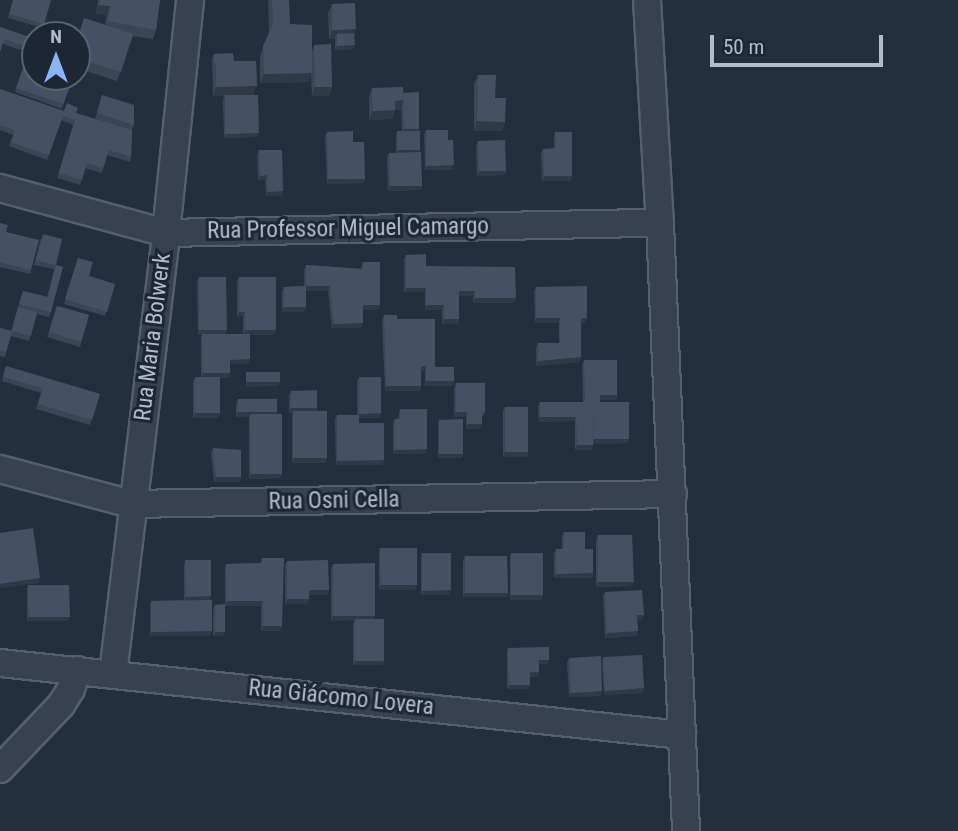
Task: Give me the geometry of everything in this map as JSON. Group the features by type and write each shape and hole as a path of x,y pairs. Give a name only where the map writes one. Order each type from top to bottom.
{"street":[{"name":"Rua Maria Bolwerk","path":"113,674 166,233 190,0"},
{"path":"647,0 673,494 686,831"},
{"name":"Rua Professor Miguel Camargo","path":"0,188 166,233 660,223"},
{"name":"Rua Osni Cella","path":"0,469 132,504 673,494"},
{"name":"Rua Giácomo Lovera","path":"0,663 681,735"},
{"path":"0,769 61,705 72,689 77,670"}],"building":[{"path":"13,0 51,0 45,21 34,21 9,14"},
{"path":"100,0 160,0 156,30 108,21 110,6 99,5"},
{"path":"272,0 289,0 290,24 312,25 312,73 264,74 263,46 273,25"},
{"path":"355,3 356,29 332,30 332,4"},
{"path":"84,18 133,34 121,72 91,62 91,21 83,21"},
{"path":"0,27 21,34 21,45 4,39 0,52"},
{"path":"354,33 355,45 337,46 337,34"},
{"path":"331,44 332,87 315,87 314,45"},
{"path":"233,53 234,61 216,61 214,66 214,54"},
{"path":"216,61 256,61 257,86 216,87"},
{"path":"21,74 21,90 16,88"},
{"path":"478,75 496,75 495,98 506,98 505,122 477,121"},
{"path":"403,87 404,100 395,101 395,110 373,111 372,88"},
{"path":"0,89 64,111 67,103 78,108 76,113 132,130 131,157 109,150 103,168 87,163 82,180 59,173 75,120 63,116 49,155 11,142 15,130 0,125"},
{"path":"25,91 68,91 63,104"},
{"path":"419,92 419,129 404,129 403,93"},
{"path":"102,95 134,105 134,125 97,113"},
{"path":"225,95 258,95 259,133 225,134"},
{"path":"426,130 448,130 448,140 453,140 454,165 426,166"},
{"path":"353,131 353,142 364,142 365,179 328,179 327,132"},
{"path":"397,131 420,131 420,150 398,150"},
{"path":"555,132 572,132 572,176 544,176 543,149 556,148"},
{"path":"505,140 506,171 479,171 478,141"},
{"path":"259,150 282,150 283,191 267,192 267,175 260,176"},
{"path":"421,152 422,186 390,186 389,153"},
{"path":"0,223 8,225 6,232 39,240 31,270 0,262"},
{"path":"43,234 62,239 56,265 36,260"},
{"path":"426,254 426,266 515,267 516,298 475,298 475,291 459,291 459,319 444,319 444,305 426,305 426,288 406,288 406,255"},
{"path":"78,258 93,262 89,276 115,284 107,312 65,299"},
{"path":"363,262 380,262 380,305 363,305 363,323 334,324 330,286 306,286 306,265 363,269"},
{"path":"56,265 63,267 51,312 19,304 23,291 48,297"},
{"path":"199,277 226,277 227,330 199,330"},
{"path":"239,277 276,277 276,330 245,330 245,312 239,312"},
{"path":"306,286 306,307 284,307 284,287"},
{"path":"587,286 587,318 581,318 581,357 538,361 538,343 560,343 560,318 536,318 536,287"},
{"path":"57,306 89,315 81,342 49,332"},
{"path":"18,307 37,312 31,336 12,331"},
{"path":"384,315 397,315 397,319 435,319 435,367 454,367 454,381 426,381 426,366 421,366 421,386 386,386"},
{"path":"0,328 12,331 6,352 0,351"},
{"path":"202,334 250,334 250,359 230,360 230,373 203,373"},
{"path":"584,360 617,360 617,395 600,395 600,402 629,402 629,439 594,439 594,402 593,445 577,445 576,417 540,417 540,402 585,402"},
{"path":"6,366 100,394 92,420 38,404 43,388 3,377"},
{"path":"246,372 280,372 280,382 246,382"},
{"path":"195,377 220,377 220,413 195,413"},
{"path":"359,377 381,377 381,413 359,414"},
{"path":"456,383 485,383 485,412 482,412 482,424 467,424 467,412 456,412"},
{"path":"317,390 317,408 291,408 291,391"},
{"path":"238,399 277,399 277,412 238,412"},
{"path":"505,407 528,407 528,452 505,452"},
{"path":"400,409 427,409 427,449 395,450 395,419 400,419"},
{"path":"293,411 327,411 327,458 293,458"},
{"path":"250,414 282,414 282,474 251,474"},
{"path":"337,415 359,415 359,423 384,423 384,460 337,461"},
{"path":"463,419 463,454 439,454 439,420"},
{"path":"213,448 241,450 241,477 216,477"},
{"path":"33,528 40,578 0,584 0,533"},
{"path":"564,532 585,532 585,549 593,549 593,573 556,574 556,549 564,549"},
{"path":"598,535 632,535 634,582 598,582"},
{"path":"380,548 417,548 417,585 381,585"},
{"path":"422,553 451,553 451,590 422,591"},
{"path":"511,553 543,553 543,595 511,595"},
{"path":"465,556 507,556 508,593 465,593"},
{"path":"262,558 284,558 282,626 263,626 263,601 227,601 226,564 262,563"},
{"path":"185,560 211,560 211,596 186,597"},
{"path":"328,560 329,590 309,590 309,599 287,599 287,561"},
{"path":"375,563 375,616 333,616 333,564"},
{"path":"28,585 69,585 70,617 29,617"},
{"path":"642,590 644,615 637,615 638,631 607,633 605,592"},
{"path":"212,600 212,631 151,632 151,601"},
{"path":"225,604 225,632 215,632 215,605"},
{"path":"355,619 384,619 384,661 355,661"},
{"path":"549,647 549,660 539,660 539,672 530,672 530,685 509,685 508,648"},
{"path":"642,655 644,688 605,691 603,657"},
{"path":"601,656 602,691 571,693 569,658"}]}
